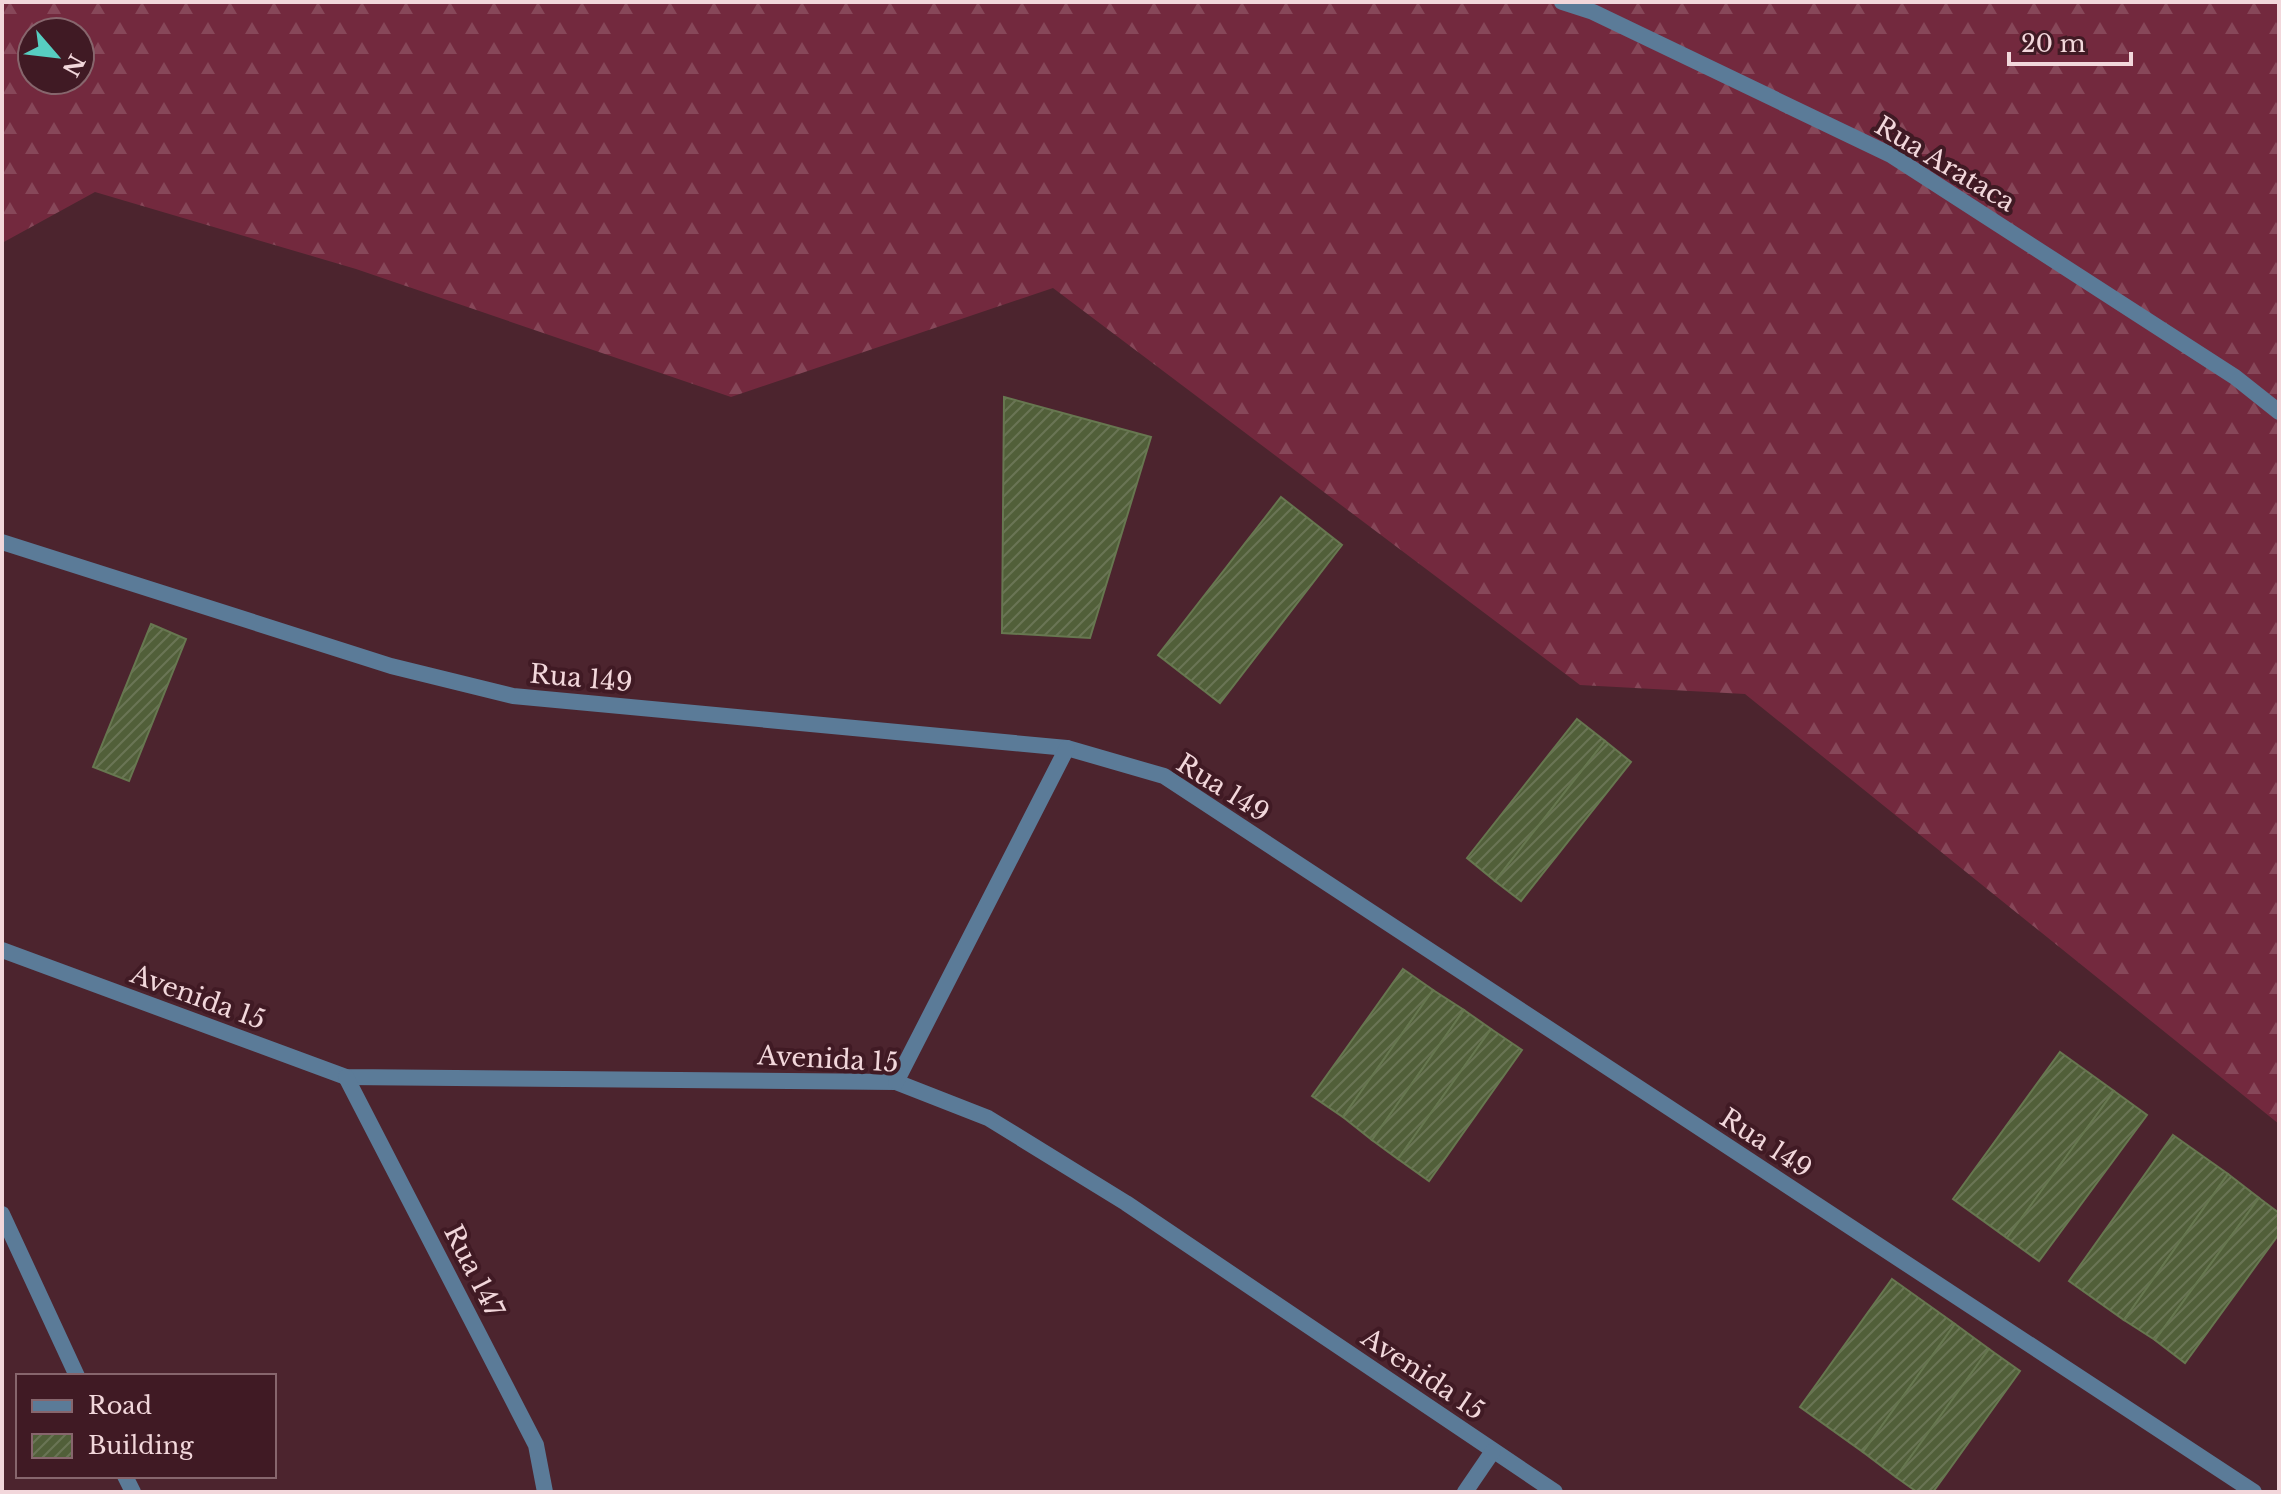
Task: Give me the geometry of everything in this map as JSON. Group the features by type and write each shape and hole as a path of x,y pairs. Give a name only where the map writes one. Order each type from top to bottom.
{"street":[{"name":"Rua Arataca","path":"1562,2 1593,12 1891,155 2235,377 2279,412"},
{"name":"Rua 149","path":"2,542 391,666 513,696 1067,748 1164,776 2254,1492"},
{"path":"896,1082 1067,748"},
{"name":"Avenida 15","path":"2,950 346,1077 896,1082 988,1118 1114,1195 1555,1492"},
{"name":"Rua 147","path":"346,1077 536,1445 545,1492"},
{"path":"2,1214 76,1374"},
{"path":"1465,1492 1493,1451"}],"green space":[{"path":"2,2 2279,2 2279,1124 1745,694 1580,685 1053,288 731,397 356,269 95,192 2,243"}],"building":[{"path":"1004,397 1151,437 1090,638 1002,633"},
{"path":"1281,497 1342,545 1220,703 1158,655"},
{"path":"151,624 186,639 129,781 93,767"},
{"path":"1577,719 1605,741 1495,881 1467,858"},
{"path":"1605,741 1631,762 1521,901 1495,881"},
{"path":"1403,969 1433,990 1343,1117 1312,1096"},
{"path":"1433,990 1464,1010 1372,1140 1343,1117"},
{"path":"1464,1010 1491,1029 1398,1159 1372,1140"},
{"path":"1491,1029 1522,1050 1429,1181 1398,1159"},
{"path":"2060,1052 2114,1091 2007,1238 1953,1199"},
{"path":"2114,1091 2147,1115 2039,1261 2007,1238"},
{"path":"2173,1135 2228,1174 2124,1320 2069,1281"},
{"path":"2228,1174 2259,1198 2155,1340 2124,1320"},
{"path":"2259,1198 2279,1213 2279,1234 2185,1363 2155,1340"},
{"path":"1892,1279 1955,1324 1863,1452 1800,1407"},
{"path":"1955,1324 1989,1349 1896,1477 1863,1452"},
{"path":"1989,1349 2020,1371 1933,1492 1917,1492 1896,1477"}]}
